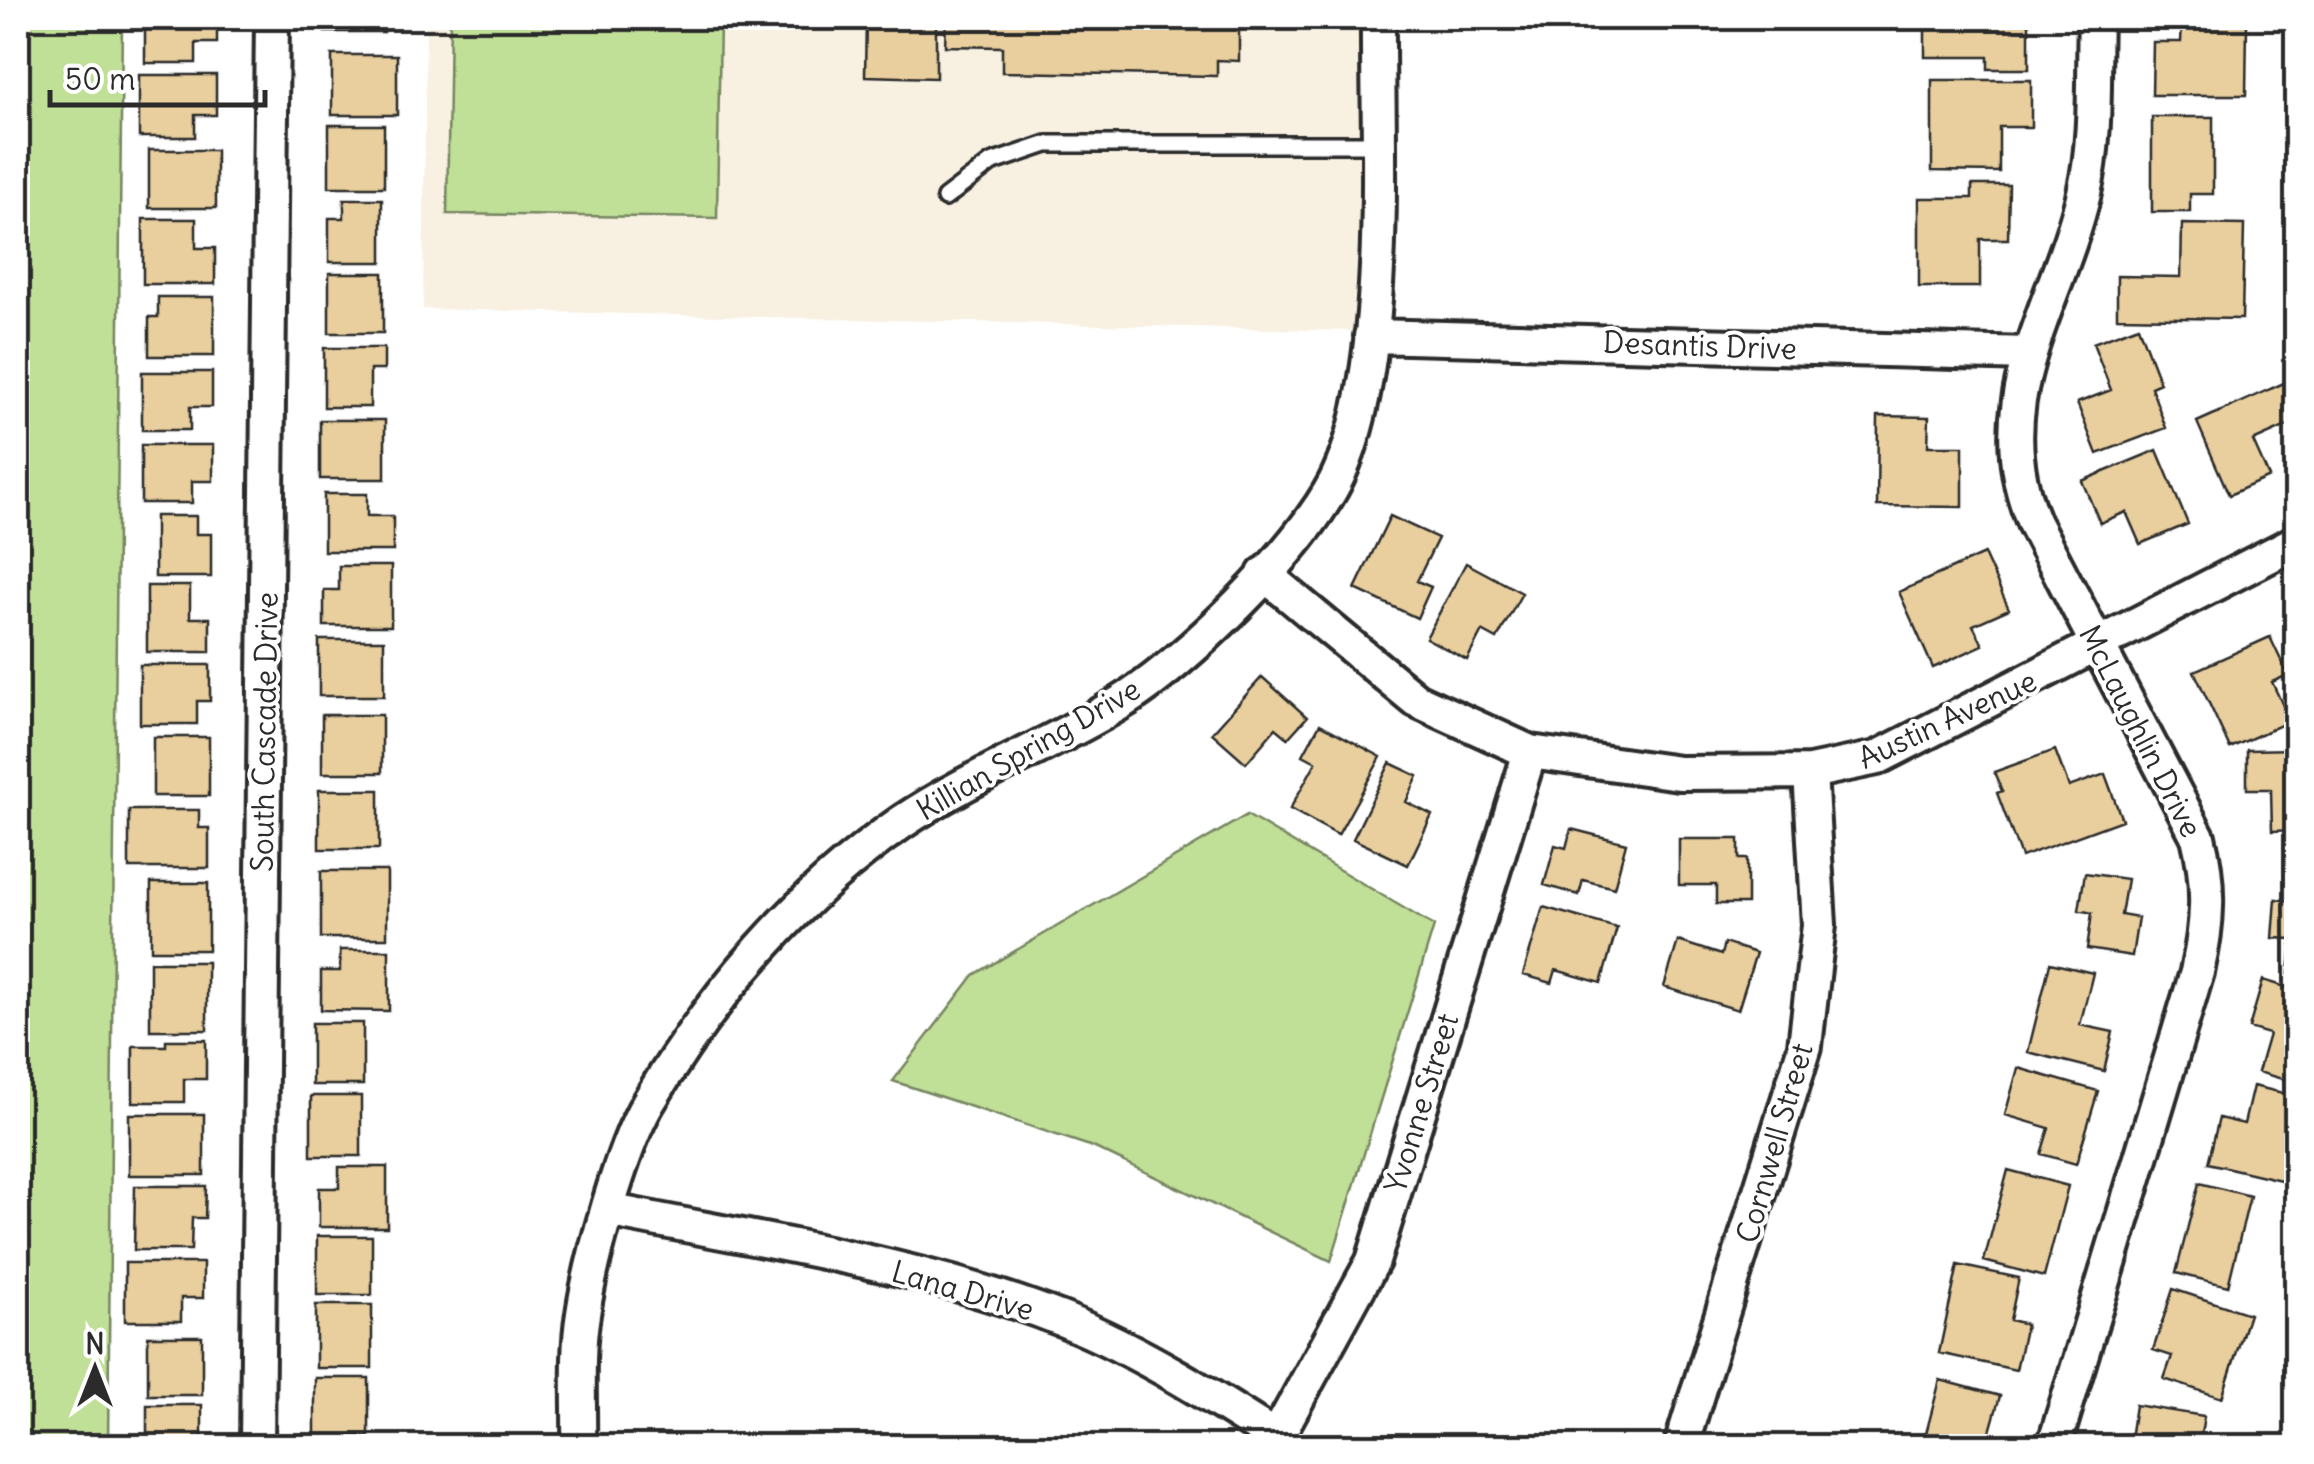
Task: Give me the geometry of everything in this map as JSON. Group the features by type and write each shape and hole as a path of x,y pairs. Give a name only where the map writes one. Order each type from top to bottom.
{"street":[{"name":"South Cascade Drive","path":"257,1446 272,18"},
{"name":"Killian Spring Drive","path":"578,1446 582,1315 608,1210 646,1106 722,993 804,900 903,821 1124,702 1196,641 1264,574 1296,539 1335,482 1358,414 1370,336 1378,18"},
{"name":"McLaughlin Drive","path":"2054,1446 2197,972 2208,918 2207,871 2198,837 2034,523 2018,482 2016,400 2084,192 2094,18"},
{"name":"Desantis Drive","path":"1370,336 2028,354"},
{"name":"Austin Avenue","path":"1264,574 1416,700 1530,752 1679,773 1810,772 1877,758 2296,542"},
{"name":"Yvonne Street","path":"1282,1442 1373,1261 1530,752"},
{"name":"Cornwell Street","path":"1682,1446 1806,1046 1819,925 1810,772"},
{"name":"Lana Drive","path":"608,1210 894,1269 983,1292 1082,1328 1282,1442"}],"lane":[{"path":"945,198 990,163 1047,144 1377,144"}],"shaded area":[{"path":"426,18 1364,18 1359,331 423,309"}],"green space":[{"path":"18,18 122,18 108,1446 18,1446"},
{"path":"450,18 720,18 717,218 447,214"},
{"path":"1247,815 1434,926 1331,1261 1093,1147 893,1081 974,975"}],"building":[{"path":"145,18 217,18 217,43 196,43 196,63 145,63"},
{"path":"325,18 384,18 384,32 325,32"},
{"path":"866,18 1248,18 1248,25 1239,25 1239,61 1217,60 1217,76 1002,72 1002,47 945,46 946,19"},
{"path":"866,18 936,19 936,78 865,76"},
{"path":"1925,18 2029,19 2029,69 1988,69 1988,57 1925,57"},
{"path":"2182,23 2247,24 2246,95 2152,95 2153,42 2181,42"},
{"path":"332,55 397,55 397,115 332,115"},
{"path":"139,75 216,75 216,115 195,115 195,137 139,137"},
{"path":"1932,80 2031,80 2031,127 1999,127 1999,172 1932,171"},
{"path":"2152,117 2213,117 2213,194 2190,194 2190,212 2152,212"},
{"path":"329,125 384,125 384,187 329,187"},
{"path":"149,150 216,150 216,208 149,208"},
{"path":"1972,185 2009,185 2008,239 1980,239 1980,287 1919,287 1919,198 1972,198"},
{"path":"344,199 382,199 382,262 329,262 329,218 344,218"},
{"path":"143,219 196,219 196,248 215,248 215,284 143,284"},
{"path":"2182,224 2244,225 2242,319 2117,317 2117,276 2181,277"},
{"path":"329,273 383,273 383,333 329,333"},
{"path":"158,297 214,297 214,356 149,356 149,317 158,317"},
{"path":"2138,326 2160,383 2151,387 2166,428 2097,454 2077,403 2111,390 2093,343"},
{"path":"324,348 384,348 384,370 370,370 370,407 324,407"},
{"path":"142,372 212,372 212,407 190,407 190,430 142,430"},
{"path":"2295,378 2296,422 2253,441 2269,477 2229,495 2197,422"},
{"path":"1878,416 1929,417 1928,446 1963,446 1963,507 1877,506"},
{"path":"320,420 385,420 385,479 320,479"},
{"path":"141,445 213,445 213,481 192,481 192,503 141,503"},
{"path":"2157,450 2188,524 2140,544 2126,512 2100,523 2082,481"},
{"path":"324,494 367,494 367,516 393,516 393,551 324,551"},
{"path":"155,516 196,516 196,534 211,534 211,577 155,577"},
{"path":"1390,516 1438,538 1417,581 1431,587 1417,618 1355,589"},
{"path":"1984,554 2009,609 1973,625 1983,645 1933,668 1899,592"},
{"path":"1466,563 1522,593 1497,639 1482,631 1467,660 1426,638"},
{"path":"339,566 391,566 391,626 324,626 324,590 339,590"},
{"path":"147,586 190,586 190,618 210,618 210,652 147,652"},
{"path":"2270,637 2288,675 2272,682 2290,721 2230,748 2194,671"},
{"path":"319,640 384,640 384,696 319,696"},
{"path":"140,665 210,665 210,701 197,701 197,724 140,724"},
{"path":"1262,677 1307,717 1288,738 1276,728 1246,763 1212,733"},
{"path":"322,715 382,715 382,773 322,773"},
{"path":"1320,724 1381,757 1338,835 1290,809 1316,762 1303,755"},
{"path":"153,737 209,737 209,796 153,796"},
{"path":"2296,749 2296,830 2272,831 2271,789 2247,789 2247,750"},
{"path":"2055,750 2069,787 2105,774 2122,820 2021,857 1997,793 2002,791 1994,772"},
{"path":"1390,763 1418,776 1406,802 1432,815 1408,865 1353,839"},
{"path":"319,790 379,790 379,849 319,849"},
{"path":"129,810 199,810 199,828 209,828 209,868 129,868"},
{"path":"1571,829 1626,843 1614,888 1583,880 1579,895 1544,885 1555,845 1566,848"},
{"path":"1679,839 1739,839 1739,859 1747,859 1747,904 1716,904 1716,885 1679,885"},
{"path":"321,871 387,871 387,938 321,938"},
{"path":"2085,873 2127,879 2121,915 2138,918 2132,956 2087,949 2092,913 2079,910"},
{"path":"2294,873 2296,975 2289,974 2292,939 2273,938 2276,899 2292,901"},
{"path":"151,883 208,883 208,950 151,950"},
{"path":"1543,907 1617,928 1601,983 1556,970 1552,983 1523,975"},
{"path":"1678,941 1721,955 1724,943 1756,953 1738,1010 1664,987"},
{"path":"340,950 389,950 389,1011 321,1010 321,971 340,971"},
{"path":"150,962 207,962 207,1030 150,1030"},
{"path":"2050,963 2093,973 2080,1025 2113,1032 2104,1071 2028,1052"},
{"path":"2263,980 2296,990 2296,1083 2258,1072 2269,1034 2249,1028"},
{"path":"312,1023 363,1023 363,1085 312,1085"},
{"path":"166,1040 206,1040 206,1079 184,1079 184,1102 133,1102 133,1046 166,1046"},
{"path":"2018,1068 2098,1091 2076,1164 2041,1154 2049,1128 2005,1115"},
{"path":"2253,1086 2296,1096 2296,1134 2285,1181 2208,1163 2219,1118 2244,1124"},
{"path":"311,1096 361,1096 361,1156 311,1156"},
{"path":"129,1114 204,1114 204,1175 129,1175"},
{"path":"339,1167 387,1167 387,1227 319,1227 319,1188 339,1188"},
{"path":"2008,1170 2068,1186 2044,1277 1984,1261"},
{"path":"2199,1183 2250,1196 2228,1286 2176,1273"},
{"path":"135,1186 206,1186 205,1218 192,1218 191,1250 134,1250"},
{"path":"317,1236 372,1236 372,1295 317,1295"},
{"path":"125,1263 203,1263 203,1298 181,1298 181,1321 125,1321"},
{"path":"1958,1265 2019,1278 2010,1320 2026,1324 2016,1370 1939,1353"},
{"path":"2173,1289 2249,1314 2222,1398 2164,1379 2172,1356 2153,1350"},
{"path":"316,1305 372,1305 372,1368 316,1368"},
{"path":"148,1336 202,1336 202,1395 148,1395"},
{"path":"315,1378 369,1378 369,1436 315,1436"},
{"path":"1940,1380 2000,1396 1986,1446 1923,1445"},
{"path":"147,1405 202,1405 202,1446 147,1446"},
{"path":"2135,1405 2204,1416 2199,1446 2129,1446"}]}
